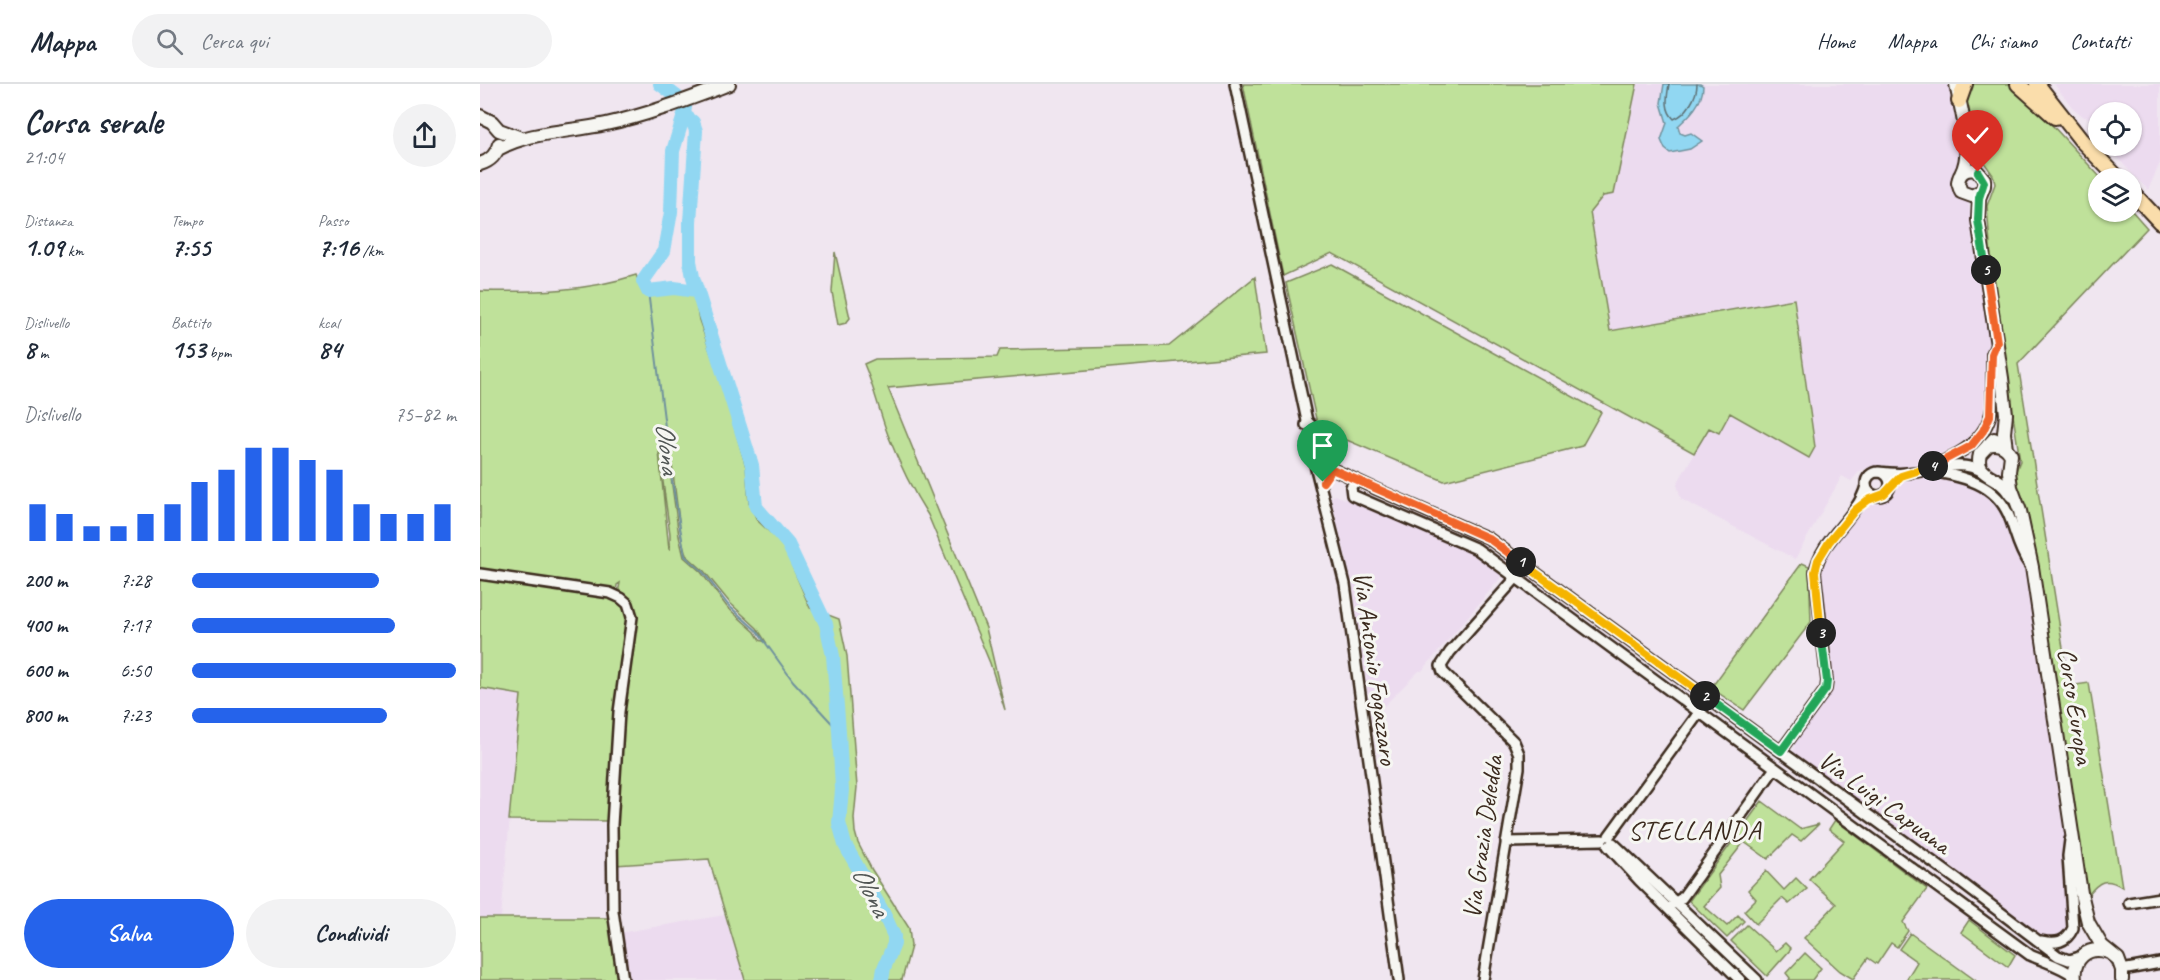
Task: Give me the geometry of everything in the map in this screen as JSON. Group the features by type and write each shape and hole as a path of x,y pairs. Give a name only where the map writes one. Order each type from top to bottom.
{"main road":[{"path":"482,165 498,149 521,138 607,124 670,106 729,84"},
{"path":"1956,84 1967,147 1982,175 1984,184 1978,204 1978,223"},
{"path":"1959,101 1965,84"},
{"path":"2018,84 2081,140 2108,168"},
{"path":"2037,84 2081,140"},
{"path":"483,116 499,130 521,138"},
{"path":"498,149 499,130"},
{"path":"1967,147 1966,160 1958,183 1963,194 1972,204 1978,223 2006,414 2004,433 2006,448"},
{"path":"1961,174 1973,169 1982,175"},
{"path":"1963,194 1972,196 1981,191"},
{"path":"2142,203 2160,222"},
{"path":"1985,448 1996,443 2006,448 2011,455 2010,468 2004,475 1987,474 1978,462 1985,448 1996,435 2004,407"},
{"name":"Corso Europa","path":"2010,468 2009,478 2020,511 2032,567 2081,893 2090,937 2084,955 2076,964 2074,978"},
{"name":"Corso Europa","path":"1987,474 2001,483 2014,498"},
{"name":"Corso Europa","path":"2088,922 2102,946 2118,959 2122,975"},
{"path":"2084,955 2095,949 2109,952"}],"street":[{"path":"1235,84 1307,421 1310,424 1318,459 1332,469 1324,479 1321,491"},
{"path":"1925,470 1963,451 1978,439 1983,431 1990,416 1992,354 1997,342"},
{"name":"Via Antonio Fogazzaro","path":"1307,421 1321,491 1345,584 1399,980"},
{"path":"1781,752 1826,689 1815,572 1818,560 1829,542 1855,510 1863,496 1869,476 1878,472 1908,473 1953,466 1968,461 1985,448"},
{"path":"1953,466 1975,468 1987,474"},
{"name":"Via Luigi Capuana","path":"1332,469 1488,538 2058,956 2074,960 2084,955"},
{"path":"1925,470 1974,481 1993,493 2005,507 2023,554 2032,567"},
{"path":"1878,472 1888,477 1889,488"},
{"path":"1855,510 1868,500 1884,494 1894,481 1908,473"},
{"name":"Via Luigi Capuana","path":"1356,480 1351,487 1352,495 1477,549 2030,955 2061,967 2074,978"},
{"path":"1866,486 1872,495 1880,496"},
{"path":"480,574 610,593 624,600 630,608 632,617 619,712 612,825 613,910 623,980"},
{"name":"Via Grazia Deledda","path":"1483,980 1520,760 1517,747 1507,734 1443,672 1441,666 1450,652 1516,578"},
{"path":"1608,841 1709,699"},
{"name":"Via Luigi Capuana","path":"1774,767 1781,752"},
{"path":"1672,905 1682,898 1774,767"},
{"path":"2038,941 2057,943 2063,941 2073,928 2068,856 2072,823"},
{"path":"1506,842 1608,841"},
{"path":"1608,841 1611,852 1757,980"},
{"name":"Via Luigi Capuana","path":"1953,897 1957,889 1963,885"},
{"path":"2129,903 2160,898"},
{"path":"1672,905 1740,980"},
{"path":"2001,932 2010,927 2008,918"},
{"path":"2122,975 2160,963"}],"shaded area":[{"path":"1637,84 1949,84 1997,378 1999,406 1997,420 1983,442 1971,452 1955,460 1911,468 1884,465 1869,467 1860,471 1851,481 1842,476 1795,559 1681,499 1677,484 1709,427 1730,413 1809,457 1610,332 1590,212 1603,196 1614,194"},
{"path":"2054,84 2160,84 2160,163 2148,190 2142,184 2142,168 2127,168 2116,156 2142,156 2142,102 2088,102 2088,118 2073,108"},
{"path":"1925,471 1963,478 1999,501 2021,560 2030,572 2068,823 2069,934 2049,941 1794,753 1795,741 1833,690 1834,684 1816,567 1856,511 1868,500 1884,495 1902,477"},
{"path":"1335,495 1478,553 1504,574 1422,671 1419,671 1371,717 1352,581 1331,498"},
{"path":"480,688 521,694 501,918 480,918"},
{"path":"725,915 745,980 627,980 619,933"}],"green space":[{"path":"1243,84 1637,84 1614,194 1603,196 1590,212 1610,331 1794,299 1815,447 1809,458 1730,413 1719,433 1709,428 1694,453 1332,253 1283,276"},
{"path":"1970,84 2014,84 2092,168 2088,168 2088,222 2142,222 2147,228 2018,364 2069,686 2089,683 2122,887 2107,881 2096,886 2088,895 2032,536 2015,481 2015,473 2020,461 1993,284 1987,206 1995,184 1993,175 1981,158 1977,144 1972,144 1967,104"},
{"path":"835,252 850,318 846,323 838,325 832,292"},
{"path":"1332,264 1601,412 1582,446 1444,481 1318,428 1286,283"},
{"path":"636,275 643,292 652,294 670,291 694,293 699,320 721,382 746,467 749,503 757,520 783,545 810,608 839,619 847,656 857,787 855,832 872,870 909,928 911,946 902,980 886,980 896,949 897,929 848,846 843,823 846,792 844,776 839,767 835,822 841,848 867,891 889,935 877,980 745,980 709,859 615,865 617,791 635,606 618,593 620,583 617,585 616,592 480,571 480,291 559,290 617,281","holes":["666,431 681,536 686,555 704,571 730,603 757,628 766,642 760,640 755,632 727,607 701,572 684,557 679,536","659,452 670,534 670,549 669,549"]},
{"path":"1255,277 1266,354 888,388 986,628 1005,710 990,663 928,515 911,486 892,445 864,364 875,359 997,357 1000,350 1169,346"},
{"path":"1802,563 1809,566 1811,622 1744,710 1711,688"},
{"path":"480,576 612,597 624,604 628,620 609,821 509,820 521,695 480,688"},
{"path":"1762,801 1800,829 1819,824 1801,841 1792,835 1768,859 1744,842 1718,875 1720,888 1704,906 1727,926 1738,915 1744,921 1727,938 1689,901"},
{"path":"1835,820 1927,889 1903,922 1908,931 1897,947 1891,943 1877,964 1868,958 1853,979 1840,971 1804,938 1836,904 1809,879 1844,841 1829,829"},
{"path":"1766,871 1784,890 1796,878 1807,889 1789,904 1782,898 1756,924 1744,911 1756,899 1748,890"},
{"path":"480,918 610,918 619,980 480,980"},
{"path":"1969,920 2015,955 2008,967 1961,932"},
{"path":"1747,925 1776,951 1785,943 1791,949 1767,976 1731,941"},
{"path":"1910,933 1975,980 1906,980 1917,962 1899,949"},
{"path":"1805,953 1821,968 1812,980 1789,980 1786,973"}],"water":[{"path":"1664,84 1700,84 1703,86 1698,103 1678,126 1680,133 1685,135 1691,133 1702,141 1690,149 1670,153 1665,149 1661,140 1667,123 1661,103"}],"waterway":[{"name":"Olona","path":"660,84 676,96 685,107 684,115 693,122 696,131 690,261 752,465 756,507 788,544 826,624 833,656 839,731 842,790 839,823 845,845 894,936 894,944 884,968 882,980"},
{"name":"Olona","path":"684,115 673,151 671,212 664,251 643,281 648,291 674,288 696,291"},
{"name":"Olona","path":"648,291 671,475 685,556 703,572 728,605 757,631 793,681 839,731"}],"district":[{"name":"STELLANDA","path":"1695,830"}],"route":[{"path":"1323,482 1332,469 1488,538 1781,751 1827,686 1815,572 1818,560 1829,542 1855,510 1868,500 1887,492 1894,481 1901,476 1925,470 1971,446 1978,439 1990,416 1992,354 1997,342 1978,220 1978,204 1984,184 1983,176 1978,172"}]}
